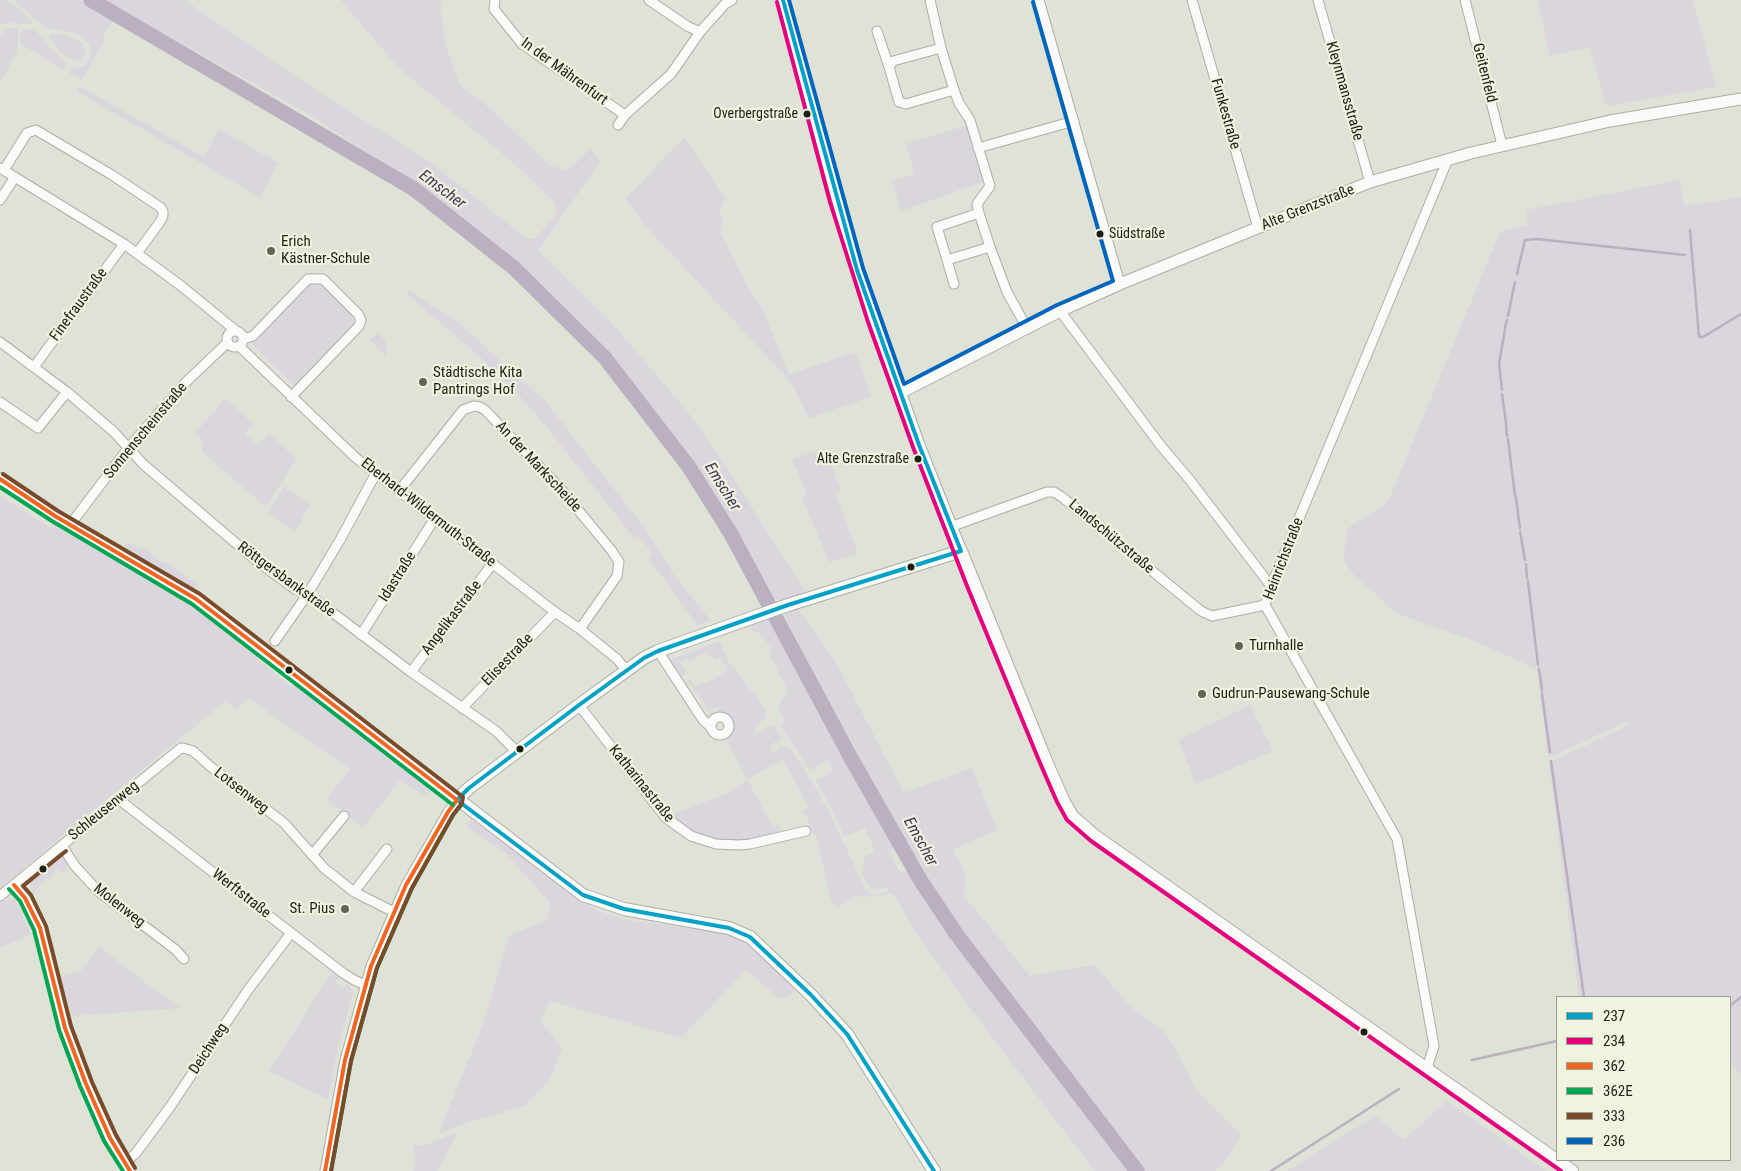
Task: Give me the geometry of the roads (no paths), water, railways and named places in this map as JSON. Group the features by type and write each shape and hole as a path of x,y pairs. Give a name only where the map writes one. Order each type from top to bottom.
{"main road":[{"path":"0,479 70,525 196,599 583,895 624,910 729,928 750,937 823,1007 846,1034 934,1171"},
{"path":"457,800 470,788 626,670 658,651 788,605 960,552 1046,761 1072,816 1095,836 1556,1160"},
{"path":"1558,1161 1572,1171"}],"street":[{"name":"In der Mährenfurt","path":"495,0 494,9 522,44 625,115"},
{"path":"650,0 687,26 700,32"},
{"path":"618,125 625,115 672,74 700,32 725,4 732,0"},
{"path":"782,0 854,262 960,552"},
{"path":"930,0 941,48 954,90 959,103 970,120 990,186 978,204 979,213 1007,292 1026,328"},
{"path":"1039,0 1120,284"},
{"name":"Funkestraße","path":"1192,0 1258,228"},
{"name":"Kleynmansstraße","path":"1318,0 1370,182"},
{"name":"Geitenfeld","path":"1465,0 1502,145"},
{"path":"878,31 900,102 906,104 954,90"},
{"path":"889,67 893,61 941,48"},
{"name":"Alte Grenzstraße","path":"900,392 1060,311 1120,284 1370,182 1502,145 1610,121 1741,99"},
{"path":"978,148 1074,121"},
{"path":"137,253 160,222 162,211 160,207 112,175 36,130 27,133 2,169 137,253 187,290 235,330 239,331 241,343"},
{"name":"Heinrichstraße","path":"1427,1068 1434,1046 1397,839 1265,605 1271,586 1448,159"},
{"path":"0,200 15,177"},
{"path":"954,284 937,227 979,213"},
{"name":"Finefraustraße","path":"34,367 124,244"},
{"path":"947,260 990,248"},
{"path":"235,330 227,334 227,343 232,347 253,336 308,279 315,278 323,279 358,314 361,320 359,326 291,397"},
{"path":"1060,311 1161,446 1189,478 1271,586"},
{"name":"Röttgersbankstraße","path":"0,342 68,392 114,432 143,464 258,562 496,731 508,740 517,752"},
{"name":"Sonnenscheinstraße","path":"70,525 129,447 185,383 227,343"},
{"name":"Eberhard-Wildermuth-Straße","path":"241,343 291,397 376,473 555,612 580,629 617,659 626,670"},
{"path":"0,402 38,428 68,392"},
{"name":"An der Markscheide","path":"399,491 463,410 474,406 485,410 560,488 619,562 617,576 580,629"},
{"path":"275,641 340,540 376,473"},
{"name":"Landschützstraße","path":"950,526 1047,492 1054,492 1201,611 1212,616 1265,605"},
{"name":"Idastraße","path":"361,635 435,518"},
{"name":"Angelikastraße","path":"411,672 493,563"},
{"name":"Elisestraße","path":"462,708 555,612"},
{"path":"658,651 703,720 711,727"},
{"name":"Katharinastraße","path":"579,705 665,817 691,836 716,844 740,845 806,831"},
{"name":"Schleusenweg","path":"0,896 181,748 187,748"},
{"name":"Lotsenweg","path":"187,748 284,824 324,868 354,892 394,912"},
{"name":"Werftstraße","path":"119,799 343,973 365,985"},
{"path":"325,1171 345,1060 365,985 394,912 420,861 457,800"},
{"path":"312,856 344,816"},
{"name":"Molenweg","path":"62,846 75,866 98,891 176,950 184,959"},
{"path":"354,892 387,850"},
{"path":"14,884 25,898 40,928 59,1008 71,1046 103,1122 130,1171"},
{"name":"Deichweg","path":"125,1163 136,1153 170,1107 248,990 291,933"}],"waterway":[{"name":"Emscher","path":"91,0 414,189 514,268 605,358 689,467 731,534 851,758 921,881 957,935 1137,1171"},
{"path":"1690,230 1699,337 1703,337 1741,314"},
{"path":"1517,274 1525,240 1537,239 1685,255"},
{"path":"1508,316 1515,282"},
{"path":"1505,327 1507,320"},
{"path":"1502,390 1499,364 1505,329"},
{"path":"1502,394 1506,423"},
{"path":"1506,425 1507,436"},
{"path":"1508,439 1515,496"},
{"path":"1516,498 1518,512"},
{"path":"1518,514 1520,528"},
{"path":"1520,532 1525,560"},
{"path":"1526,564 1527,578"},
{"path":"1528,581 1538,665"},
{"path":"1540,674 1542,691"},
{"path":"1542,694 1550,752"},
{"path":"1551,761 1584,996"},
{"path":"1731,1005 1741,997"},
{"path":"1472,1060 1556,1041"},
{"path":"1271,1171 1399,1089"}],"place":[{"name":"Overbergstraße","path":"807,114"},
{"name":"Südstraße","path":"1100,234"},
{"name":"Erich Kästner-Schule","path":"271,251"},
{"name":"Städtische Kita Pantrings Hof","path":"423,382"},
{"name":"Alte Grenzstraße","path":"918,459"},
{"name":"Turnhalle","path":"1239,646"},
{"name":"Gudrun-Pausewang-Schule","path":"1202,694"},
{"name":"St. Pius","path":"345,909"}]}
